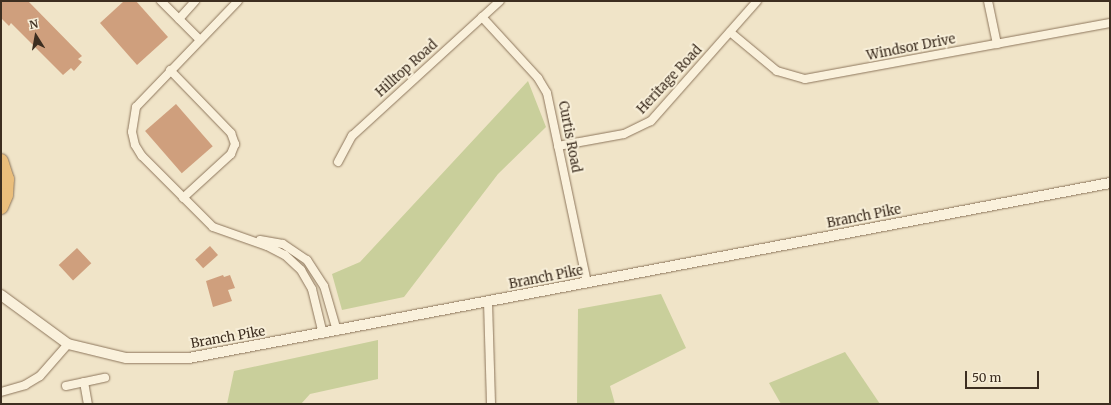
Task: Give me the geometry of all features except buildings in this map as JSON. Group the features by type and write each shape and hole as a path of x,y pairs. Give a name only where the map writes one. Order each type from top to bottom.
{"highway":[{"path":"1,161 7,179 6,195 1,206"}],"street":[{"path":"161,1 200,40"},
{"path":"179,19 195,1"},
{"path":"238,1 136,107 132,132 142,156 213,227 251,240 285,255 301,270 312,289 323,334"},
{"name":"Hilltop Road","path":"338,162 352,136 500,1"},
{"name":"Heritage Road","path":"558,146 624,134 639,128 657,115 757,1"},
{"path":"988,1 997,44"},
{"name":"Curtis Road","path":"482,17 543,85 550,101 587,283"},
{"name":"Windsor Drive","path":"730,32 777,71 805,79 1110,24"},
{"path":"170,70 231,134 235,144 231,154 183,198"},
{"name":"Branch Pike","path":"1,295 68,344 126,358 172,359 323,334 1110,183"},
{"path":"251,240 283,244 307,260 324,286 337,331"},
{"path":"488,302 491,404"},
{"path":"1,392 25,386 40,376 68,344"},
{"path":"66,386 105,378"},
{"path":"84,382 88,404"}],"green space":[{"path":"528,81 546,127 498,174 404,297 342,310 332,274 360,262"},
{"path":"661,294 686,348 610,386 615,404 577,404 578,309"},
{"path":"378,340 378,379 310,394 301,404 227,404 234,371"},
{"path":"845,352 880,404 781,404 769,383"}]}
